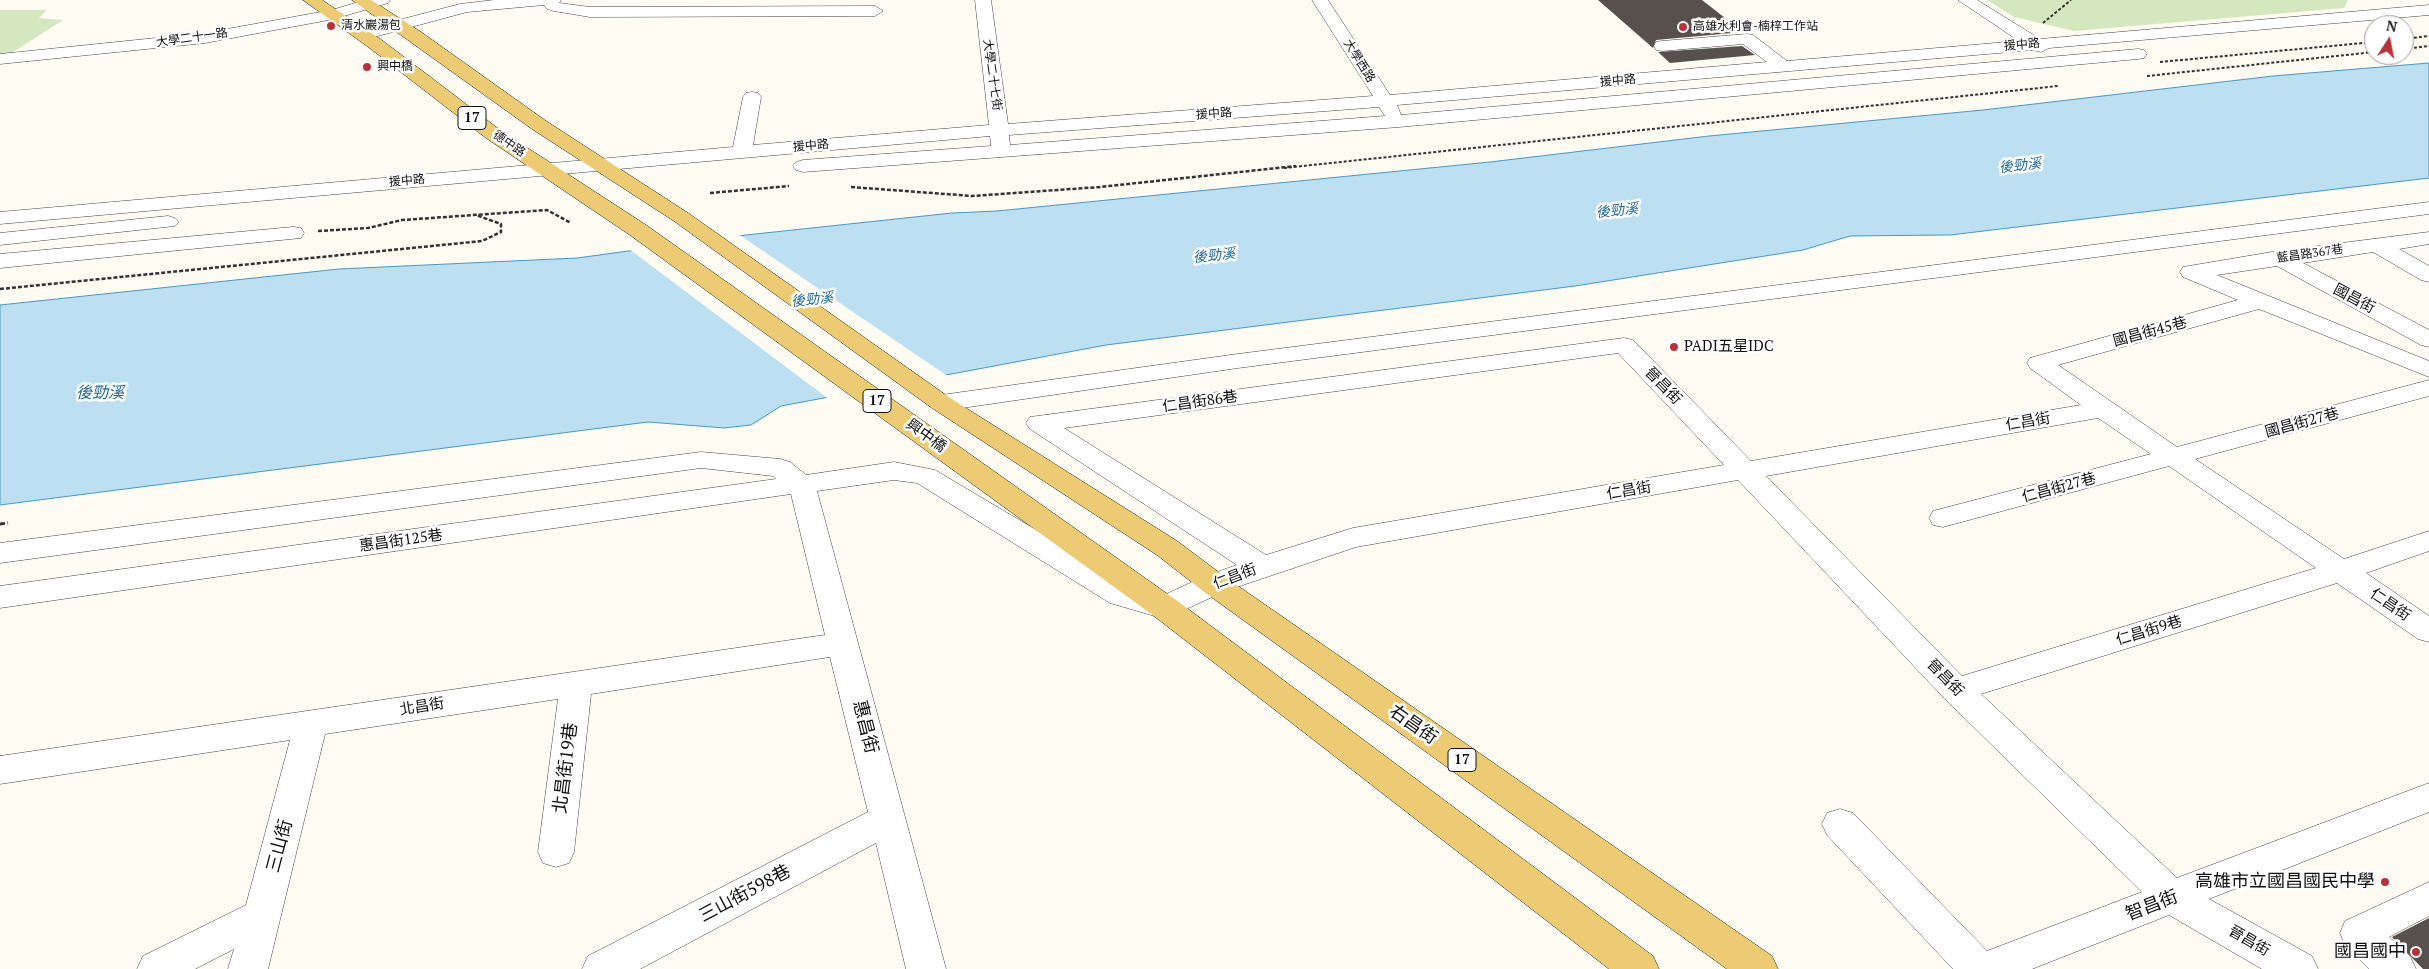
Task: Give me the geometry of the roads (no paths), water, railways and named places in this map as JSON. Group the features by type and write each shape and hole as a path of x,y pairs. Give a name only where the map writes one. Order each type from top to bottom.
{"main road":[{"name":"德中路","path":"311,0 363,35 493,134 567,185 638,230"},
{"name":"17","path":"366,1 539,125 602,164 941,403"},
{"name":"興中橋","path":"638,230 1165,608"},
{"name":"右昌街","path":"941,403 1167,548 1214,584 1758,969"},
{"name":"17","path":"1165,608 1639,969"}],"street":[{"path":"363,35 466,6 551,0 553,6 590,12 875,10"},
{"name":"大學二十七街","path":"983,0 1002,150"},
{"name":"大學西路","path":"1320,0 1384,102 1399,121"},
{"path":"1966,0 2064,60"},
{"path":"2380,0 2409,6 2429,22"},
{"name":"大學二十一路","path":"0,60 205,38 334,14 366,1"},
{"name":"援中路","path":"0,218 999,130 1384,102 2036,44 2409,6 2429,9"},
{"path":"2345,36 2364,34"},
{"path":"1662,46 1748,39 1783,66"},
{"name":"援中路","path":"785,167 1399,121 2152,53"},
{"path":"742,152 752,97"},
{"name":"援中路","path":"316,208 708,173"},
{"path":"941,403 1257,358 2429,208"},
{"path":"0,239 188,220"},
{"path":"0,261 293,233"},
{"name":"藍昌路367巷","path":"2261,301 2191,272 2278,258 2429,238"},
{"path":"2376,245 2429,275"},
{"name":"國昌街","path":"2278,258 2429,340"},
{"path":"2261,301 2429,370"},
{"name":"國昌街45巷","path":"2039,362 2261,301"},
{"name":"晉昌街","path":"1624,345 1956,690 2173,898 2298,969"},
{"name":"仁昌街86巷","path":"1262,567 1039,423 1624,345"},
{"name":"仁昌街","path":"2039,362 2103,409 2429,632"},
{"name":"國昌街27巷","path":"2175,458 2429,388"},
{"name":"仁昌街","path":"1165,608 1214,584 1352,538 2103,409"},
{"name":"仁昌街27巷","path":"1944,518 2175,458"},
{"path":"0,553 700,460 780,468 802,484"},
{"name":"惠昌街125巷","path":"0,597 894,471 925,476 1121,596 1165,608"},
{"name":"惠昌街","path":"802,484 926,969"},
{"name":"仁昌街9巷","path":"1956,690 2341,571 2429,541"},
{"name":"北昌街","path":"0,770 843,644"},
{"name":"北昌街19巷","path":"556,852 576,684"},
{"name":"三山街","path":"248,969 311,724"},
{"name":"智昌街","path":"1986,969 2429,797"},
{"name":"三山街598巷","path":"602,969 888,819"},
{"path":"1840,824 1979,969"},
{"path":"2396,969 2359,933 2429,898"},
{"path":"157,969 262,916"}],"water":[{"name":"後勁溪","path":"2429,63 2429,178 1950,235 1850,236 1803,250 1575,286 1106,345 781,406 751,425 724,428 648,422 0,505 0,305 339,269 577,258 746,235 952,213 997,211 1490,162 1709,136 1983,110 2273,76"}],"place":[{"name":"清水巖湯包","path":"331,26"},
{"name":"高雄水利會-楠梓工作站","path":"1683,27"},
{"name":"興中橋","path":"367,67"},
{"name":"PADI五星IDC","path":"1674,347"},
{"name":"高雄市立國昌國民中學","path":"2385,882"},
{"name":"國昌國中","path":"2416,952"}]}
